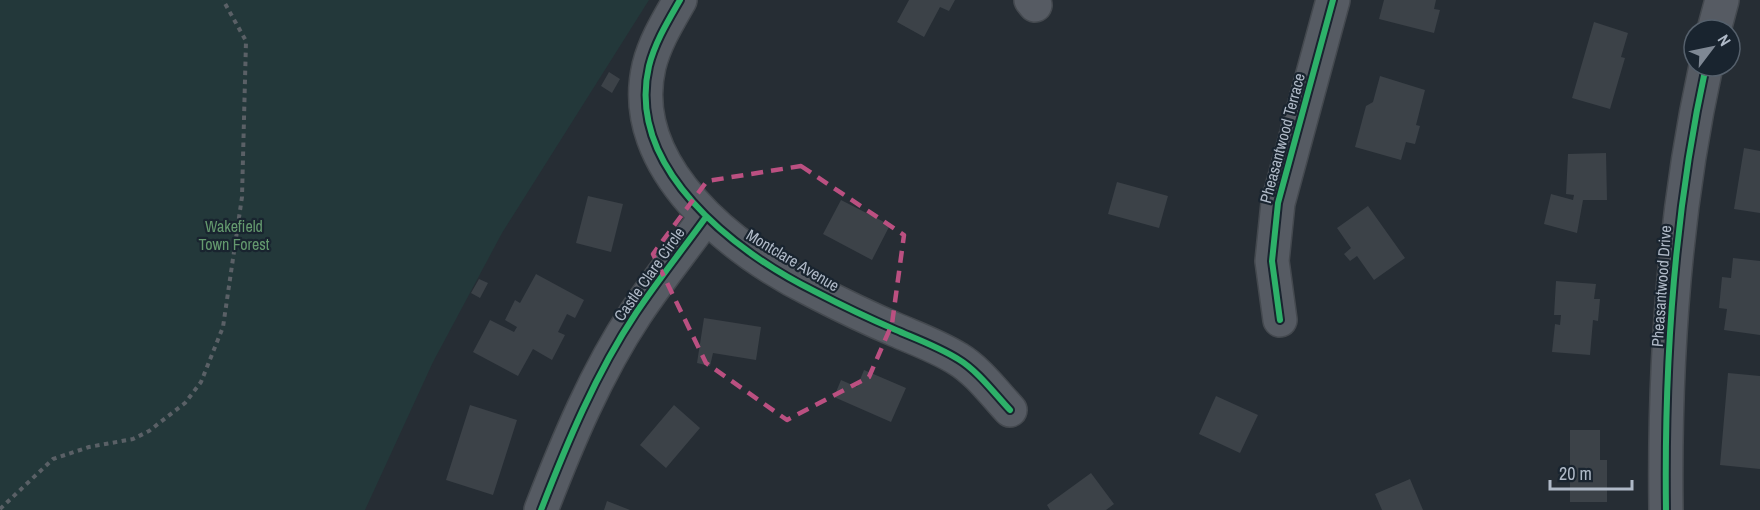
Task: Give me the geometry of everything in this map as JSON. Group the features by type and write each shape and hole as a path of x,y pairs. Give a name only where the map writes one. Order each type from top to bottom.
{"street":[{"name":"Montclare Avenue","path":"680,0 664,28 649,66 647,99 655,137 670,172 680,188 706,217 758,258 811,290 957,358 966,364 1010,410"},
{"name":"Pheasantwood Terrace","path":"1280,320 1272,261 1278,203 1333,0"},
{"path":"1717,18 1722,0"},
{"name":"Pheasantwood Drive","path":"1666,510 1670,339 1676,252 1684,180 1704,78"},
{"name":"Castle Clare Circle","path":"541,510 571,436 616,347 635,314 706,217"}],"path":[{"path":"0,509 53,459 88,447 133,440 149,431 184,403 201,382 223,327 242,197 246,41 223,0"}],"highlighted area":[{"path":"801,166 904,235 892,324 869,377 787,420 706,363 653,254 707,181"}],"green space":[{"name":"Wakefield Town Forest","path":"0,0 649,0 502,233 433,362 365,510 0,510"}],"building":[{"path":"909,0 955,0 949,11 940,7 924,37 897,22"},
{"path":"1384,0 1436,0 1434,9 1440,10 1434,33 1379,19"},
{"path":"1594,22 1628,33 1621,57 1625,58 1610,109 1572,98"},
{"path":"609,72 620,79 612,93 601,86"},
{"path":"1380,76 1425,90 1416,125 1420,126 1415,144 1406,142 1401,160 1355,147 1366,106 1373,102"},
{"path":"1744,148 1760,151 1760,213 1734,209"},
{"path":"1606,153 1607,200 1583,200 1577,233 1544,224 1551,194 1573,200 1574,195 1566,194 1568,154"},
{"path":"1117,182 1168,196 1159,228 1108,214"},
{"path":"588,196 623,204 611,252 576,243"},
{"path":"841,200 890,225 872,260 823,234"},
{"path":"1368,206 1405,258 1374,280 1357,256 1350,261 1344,254 1351,248 1337,228"},
{"path":"1733,258 1760,261 1760,335 1724,330 1727,309 1719,308 1722,277 1731,278"},
{"path":"536,274 584,300 575,318 567,314 558,332 565,335 552,360 533,349 518,376 473,352 490,320 514,332 517,327 505,320 515,300 520,303"},
{"path":"479,279 488,283 480,298 471,293"},
{"path":"1556,281 1596,284 1594,299 1600,299 1598,321 1593,320 1590,355 1552,352 1555,324 1560,325 1561,315 1554,315"},
{"path":"704,318 761,327 756,360 713,353 710,366 697,363"},
{"path":"864,370 906,388 891,422 834,397 841,380 857,387"},
{"path":"1728,373 1760,376 1760,469 1720,465"},
{"path":"1216,396 1258,415 1240,453 1199,434"},
{"path":"470,405 517,420 493,495 446,480"},
{"path":"674,405 700,428 666,468 640,445"},
{"path":"1570,430 1600,430 1600,460 1607,460 1607,502 1570,502"},
{"path":"1091,473 1114,504 1106,510 1050,510 1047,505"},
{"path":"1410,479 1423,510 1382,510 1375,494"},
{"path":"607,501 630,510 604,510"}],"cycle path":[{"path":"680,0 662,32 649,66 646,103 654,139 670,172 693,202 721,230 783,274 844,306 958,359 979,376 1010,410"},
{"path":"1280,320 1272,261 1278,203 1333,0"},
{"path":"1666,510 1667,398 1673,287 1686,176 1704,78"},
{"path":"541,510 572,434 608,360 644,301 706,217"}]}
